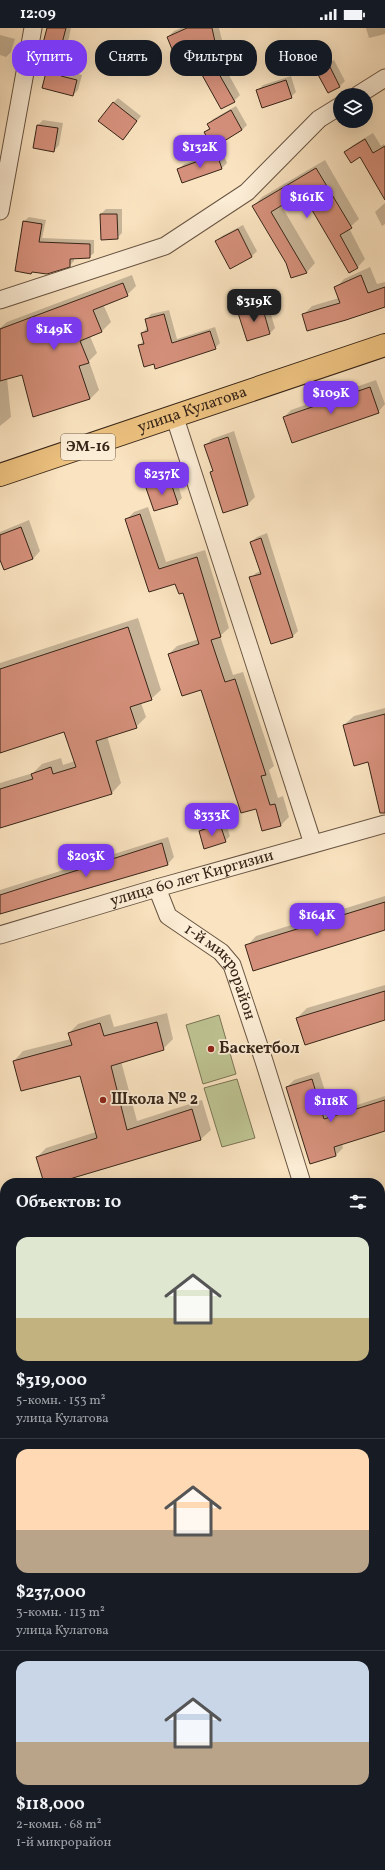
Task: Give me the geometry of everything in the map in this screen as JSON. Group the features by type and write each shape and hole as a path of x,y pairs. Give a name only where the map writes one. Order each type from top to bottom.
{"main road":[{"name":"улица Кулатова","path":"0,476 176,418 385,345"}],"street":[{"path":"0,211 33,28"},
{"path":"369,88 385,78"},
{"path":"0,300 165,246 247,192 319,119 333,110"},
{"path":"176,418 314,844"},
{"name":"улица 60 лет Киргизии","path":"0,935 158,888 385,824"},
{"name":"1-й микрорайон","path":"158,888 168,916 221,952 232,966 264,1061 300,1178"}],"green space":[{"name":"Баскетбол","path":"219,1015 236,1074 203,1084 186,1025"},
{"name":"Баскетбол","path":"237,1079 255,1138 222,1147 204,1088"}],"building":[{"path":"47,28 66,28 63,40 44,40"},
{"path":"187,28 212,28 215,40 170,40 170,44 167,37"},
{"path":"332,71 340,87 333,88 333,90 328,93 319,76 332,76"},
{"path":"45,76 61,76 77,80 73,96 42,88"},
{"path":"203,76 220,76 235,102 221,109"},
{"path":"286,80 292,98 262,108 256,90"},
{"path":"113,102 137,121 123,140 98,121"},
{"path":"231,110 242,130 213,148 204,132 210,129 207,124"},
{"path":"37,125 58,128 54,152 33,148"},
{"path":"365,139 373,153 385,146 385,200 360,157 351,163 344,152"},
{"path":"217,154 222,169 182,183 177,169"},
{"path":"316,168 352,228 340,235 358,268 349,273 302,193 271,212 307,273 291,278 286,263 252,206"},
{"path":"100,214 117,214 118,239 101,240"},
{"path":"23,221 42,224 39,242 90,244 90,258 70,259 70,267 47,274 32,272 31,274 15,271"},
{"path":"238,229 252,257 230,269 215,241"},
{"path":"361,275 368,293 385,287 385,307 307,331 302,314 340,303 334,287"},
{"path":"123,283 128,296 93,310 102,332 80,341 89,363 79,366 90,399 33,417 22,375 0,381 0,329"},
{"path":"262,306 270,334 247,341 238,313"},
{"path":"164,314 172,343 210,331 216,349 155,369 154,364 144,367 138,345 144,344 141,333 148,331 145,319"},
{"path":"370,387 379,413 292,443 283,417"},
{"path":"228,437 248,505 223,513 210,472 213,471 204,445"},
{"path":"170,480 178,504 154,511 146,488"},
{"path":"140,514 159,569 197,557 221,637 211,640 225,682 235,679 266,775 261,776 270,805 275,804 281,826 262,831 256,809 241,813 201,690 182,696 168,654 199,644 183,593 179,594 175,584 149,592 125,519"},
{"path":"21,527 33,559 4,570 0,560 0,535"},
{"path":"261,538 293,637 271,644 249,577 261,574 250,542"},
{"path":"128,627 152,700 130,707 137,728 96,741 112,794 0,828 0,789 33,779 31,774 51,767 53,774 76,767 64,732 0,753 0,669"},
{"path":"385,714 385,813 380,813 368,762 354,766 343,725"},
{"path":"220,824 226,842 204,849 199,831"},
{"path":"162,843 168,865 0,914 0,895"},
{"path":"385,902 385,930 253,971 245,945"},
{"path":"385,991 385,1020 305,1045 296,1018"},
{"name":"Школа № 2","path":"157,1022 164,1050 111,1066 127,1130 192,1109 201,1140 73,1178 42,1178 36,1157 97,1138 80,1076 21,1091 13,1061 72,1045 68,1033 100,1023 104,1036"},
{"path":"312,1079 324,1119 385,1100 385,1131 334,1147 336,1156 310,1164 286,1087"}],"place":[{"name":"Баскетбол","path":"211,1049"},
{"name":"Школа № 2","path":"103,1100"}]}
